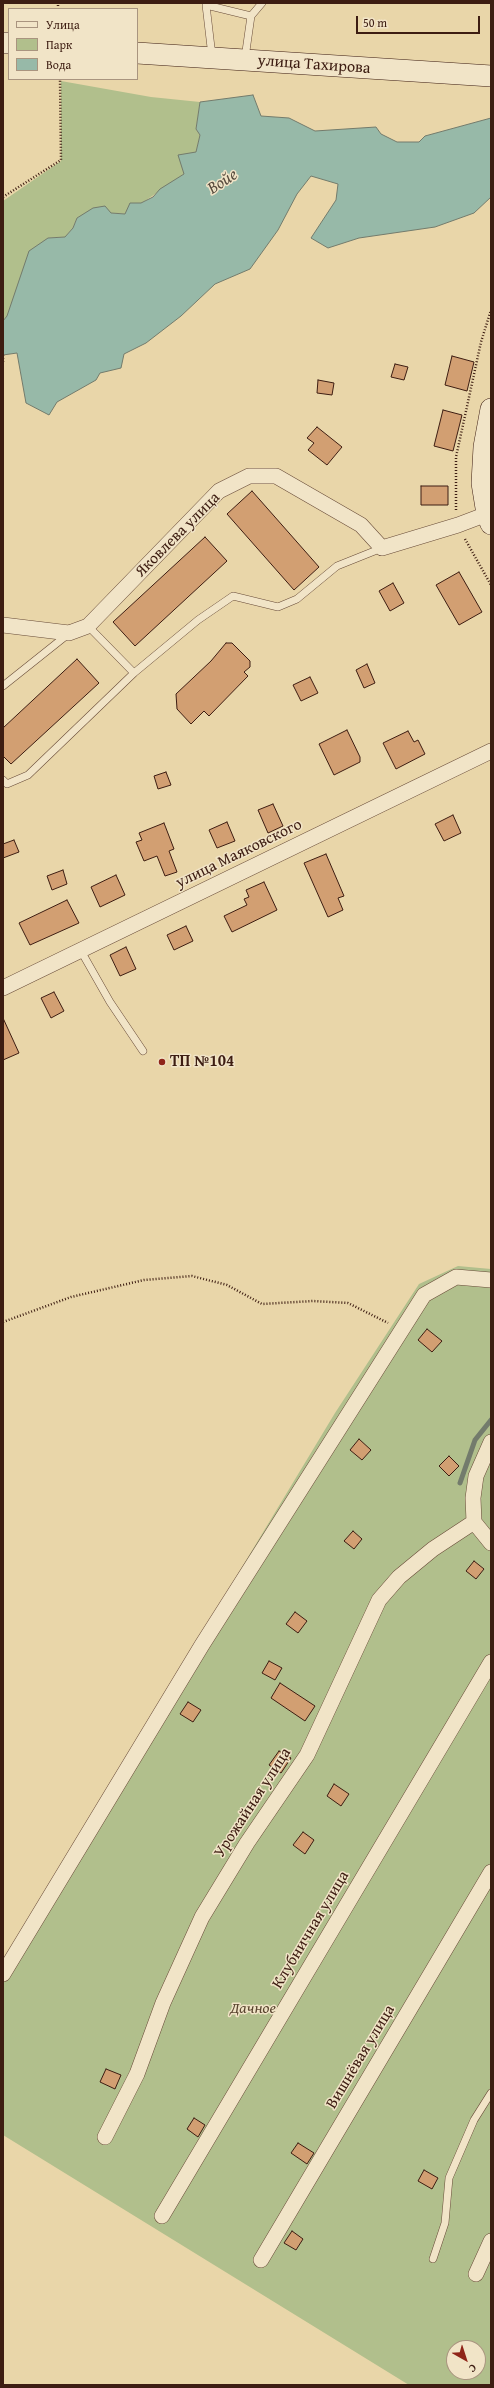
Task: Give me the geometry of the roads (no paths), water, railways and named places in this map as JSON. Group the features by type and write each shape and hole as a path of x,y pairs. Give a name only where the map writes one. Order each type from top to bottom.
{"main road":[{"name":"улица Тахирова","path":"138,53 491,76"},
{"path":"489,519 482,483 484,447 491,409"}],"street":[{"name":"Яковлева улица","path":"3,625 69,633 88,626 219,491 249,476 276,476 361,525 382,548"},
{"path":"382,548 458,525 489,519"},
{"name":"улица Маяковского","path":"3,988 491,751"},
{"path":"3,1974 202,1645 424,1295 456,1277 491,1280"},
{"path":"491,1442 476,1476 473,1498 474,1522 491,1543"},
{"name":"Урожайная улица","path":"105,2137 138,2074 163,2003 202,1917 247,1843 307,1755 379,1600 399,1577 427,1554 474,1522"},
{"name":"Клубничная улица","path":"162,2216 491,1662"},
{"name":"Вишнёвая улица","path":"261,2260 491,1872"},
{"path":"476,2274 491,2241"}],"lane":[{"path":"244,60 251,16 262,3"},
{"path":"212,58 206,5 251,16"},
{"path":"3,780 7,784 28,775 134,673 198,620 233,596 278,607 298,599 338,566 382,548"},
{"path":"88,626 134,673"},
{"path":"3,686 69,633"},
{"path":"81,951 110,1002 143,1051"},
{"path":"433,2259 445,2223 449,2178 474,2120 491,2094"}],"water":[{"name":"Войе","path":"253,95 261,116 289,118 315,131 376,127 381,134 397,142 419,142 425,136 491,118 491,197 474,213 435,227 359,238 328,248 311,238 336,200 338,184 311,176 297,194 278,230 250,269 215,284 181,316 146,343 124,354 121,368 100,373 96,380 57,402 49,415 26,403 17,353 3,355 3,321 7,316 29,251 48,238 65,237 73,228 77,218 93,208 105,206 111,213 125,214 130,203 141,203 153,197 160,189 184,174 178,155 196,152 200,135 196,129 200,102"}],"waterway":[{"path":"460,1483 475,1440 491,1420"}],"place":[{"name":"ТП №104","path":"162,1062"}],"park label":[{"name":"Дачное","path":"253,2009"}]}
